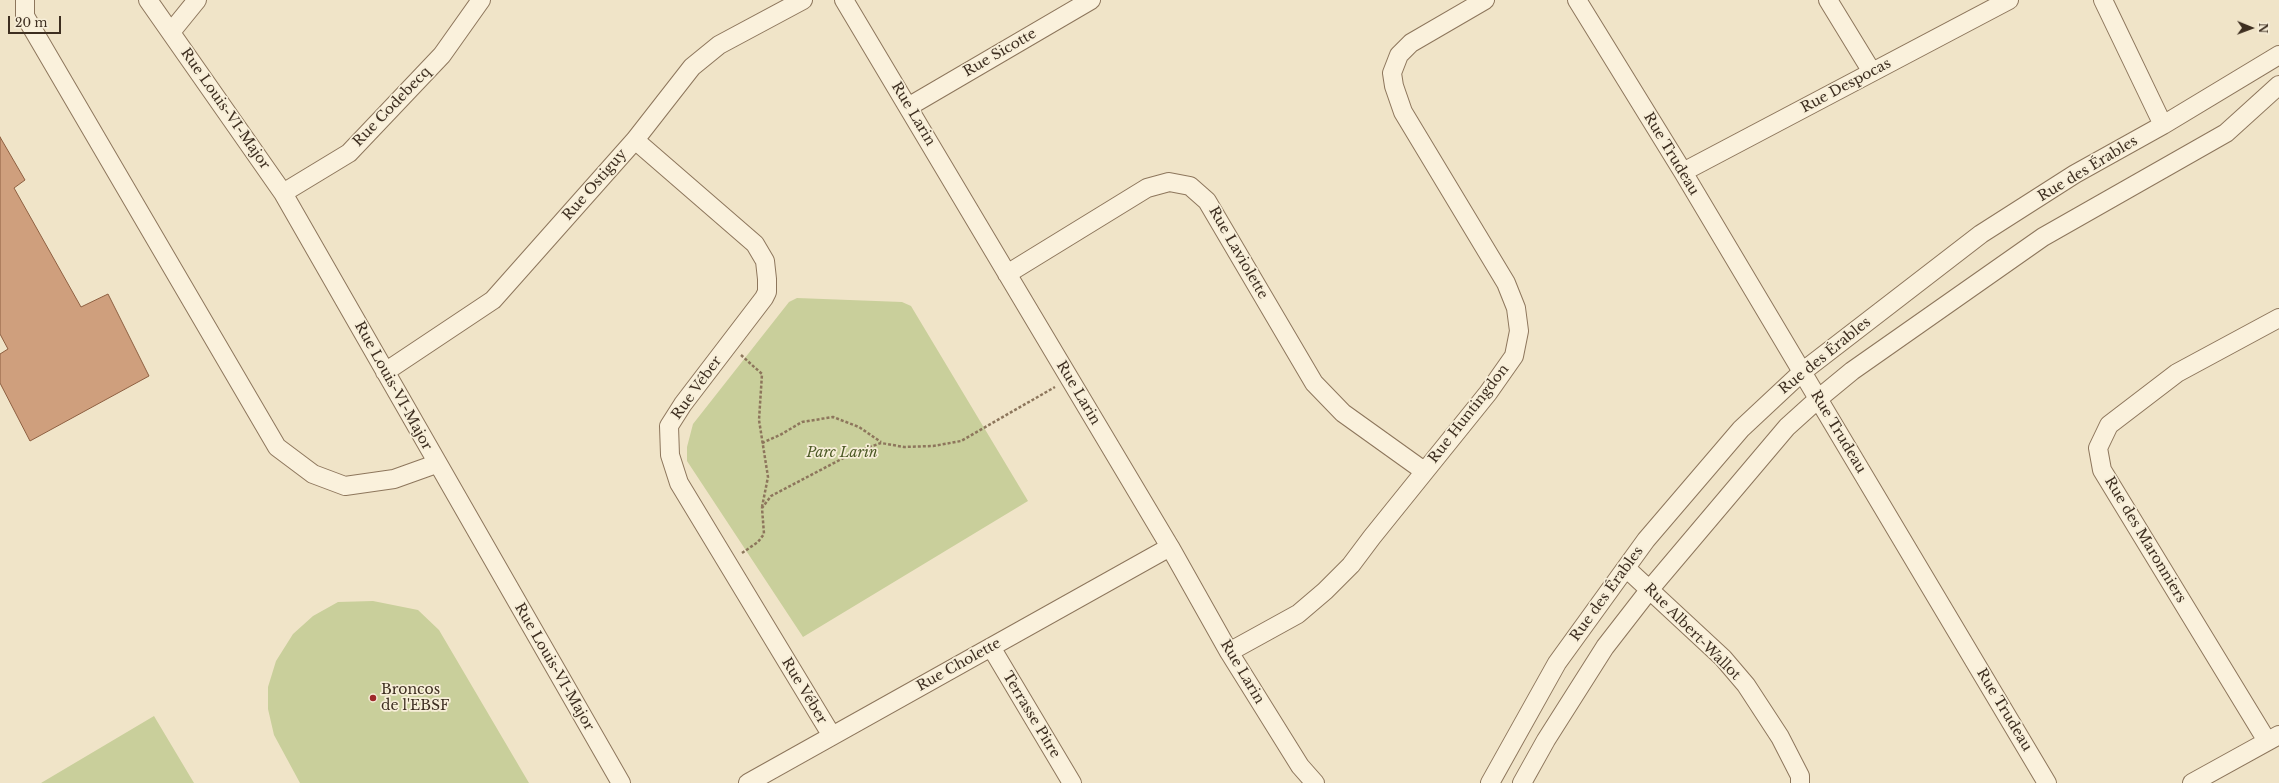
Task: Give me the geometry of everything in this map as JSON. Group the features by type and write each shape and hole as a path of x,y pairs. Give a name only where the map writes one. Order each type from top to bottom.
{"street":[{"path":"25,0 24,16 277,447 313,474 345,486 394,479 436,464"},
{"name":"Rue Louis-VI-Major","path":"148,0 283,193 436,464 621,783"},
{"path":"171,32 197,0"},
{"name":"Rue Codebecq","path":"283,193 349,153 442,55 481,0"},
{"name":"Rue Ostiguy","path":"385,372 493,300 635,140 692,67 720,45 803,0"},
{"name":"Rue Larin","path":"844,0 1170,547 1229,652 1300,766 1315,783"},
{"name":"Rue Sicotte","path":"908,107 1091,0"},
{"name":"Rue Huntingdon","path":"1229,652 1298,614 1325,591 1351,565 1424,471 1488,393 1514,356 1520,331 1516,308 1506,283 1403,112 1394,86 1392,73 1399,55 1411,43 1485,0"},
{"name":"Rue Trudeau","path":"1576,0 1683,172 2047,783"},
{"path":"1828,0 1872,72"},
{"name":"Rue Despocas","path":"1683,172 2009,0"},
{"path":"2103,0 2163,125"},
{"name":"Rue des Érables","path":"1490,783 1557,663 1646,540 1741,429 1802,372 1981,234 2074,174 2163,125 2279,55"},
{"name":"Rue des Érables","path":"1522,783 1546,740 1605,647 1650,589 1787,427 1852,371 2043,237 2226,133 2279,86"},
{"name":"Rue Véber","path":"635,140 755,244 765,261 767,292 683,404 669,426 670,455 678,482 832,736"},
{"name":"Rue Laviolette","path":"1007,274 1147,188 1169,182 1190,186 1208,201 1314,383 1343,413 1424,471"},
{"name":"Rue des Maronniers","path":"2273,738 2102,470 2098,448 2109,425 2177,372 2279,318"},
{"name":"Rue Cholette","path":"748,783 1170,547"},
{"name":"Rue Albert-Wallot","path":"1626,568 1723,658 1746,685 1783,744 1800,776 1800,783"},
{"name":"Terrasse Pitre","path":"991,647 1072,783"},
{"path":"2192,783 2273,738"}],"path":[{"path":"729,344 762,374 759,399 762,442 768,477 762,508 764,534 758,542"},
{"path":"762,442 780,435 802,422 833,417 859,427 881,442 904,447 933,446 960,442 983,427 1070,379"},
{"path":"762,508 771,496 853,453 881,442"}],"green space":[{"name":"Parc Larin","path":"797,298 902,302 911,306 1028,501 803,637 687,461 687,447 693,424 789,302"},
{"name":"Broncos de l'EBSF","path":"373,601 418,610 439,630 529,783 300,783 274,735 268,709 268,687 276,661 293,634 313,616 338,602"},
{"path":"154,716 194,783 41,783"}],"building":[{"path":"0,137 25,180 14,188 81,307 108,294 149,376 30,441 0,383 0,354 8,349 0,334"}],"place":[{"name":"Broncos de l'EBSF","path":"373,698"}]}
